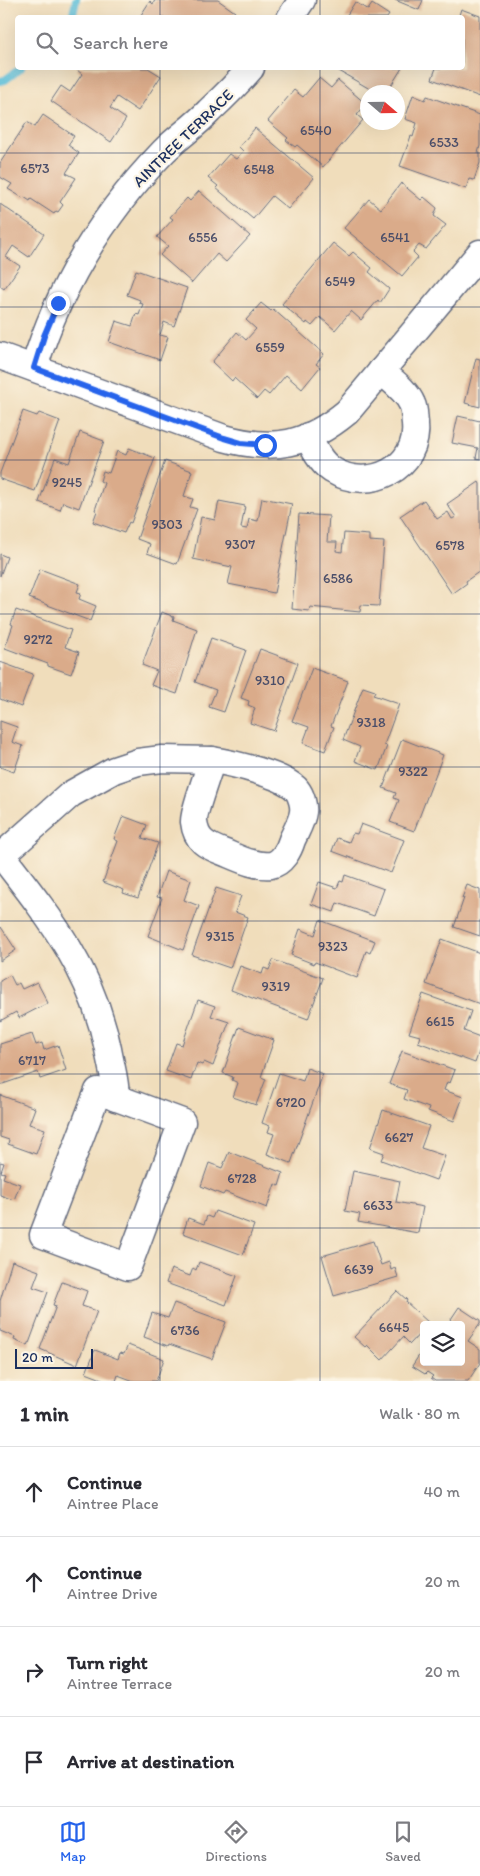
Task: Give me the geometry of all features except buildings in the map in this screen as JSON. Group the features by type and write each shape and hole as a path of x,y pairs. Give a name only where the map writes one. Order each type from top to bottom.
{"street":[{"path":"292,15 302,0"},
{"name":"AINTREE TERRACE","path":"34,368 44,336 63,291 107,217 146,169 172,143 210,111 249,70"},
{"path":"0,356 224,438 241,443 259,445 284,444 329,427 347,412 480,253"},
{"path":"308,436 314,450 324,463 331,470 344,476 355,479 370,479 384,476 400,464 409,452 416,432 414,411 404,392 381,371"},
{"path":"116,1098 112,1063 100,1017 88,984 60,932 1,856 71,794 114,770 138,762 162,759 212,760 237,764 262,773 292,786 298,791 303,812 290,848 273,865 256,864 212,848 204,843 196,834 194,820 212,760"},
{"path":"98,1091 116,1098 182,1122 128,1267 43,1235 98,1091"}],"waterway":[{"path":"73,15 76,0"},
{"path":"0,81 5,80 18,70"}],"route":[{"path":"58,303 48,325 34,368 224,438 241,443 265,445"}]}
